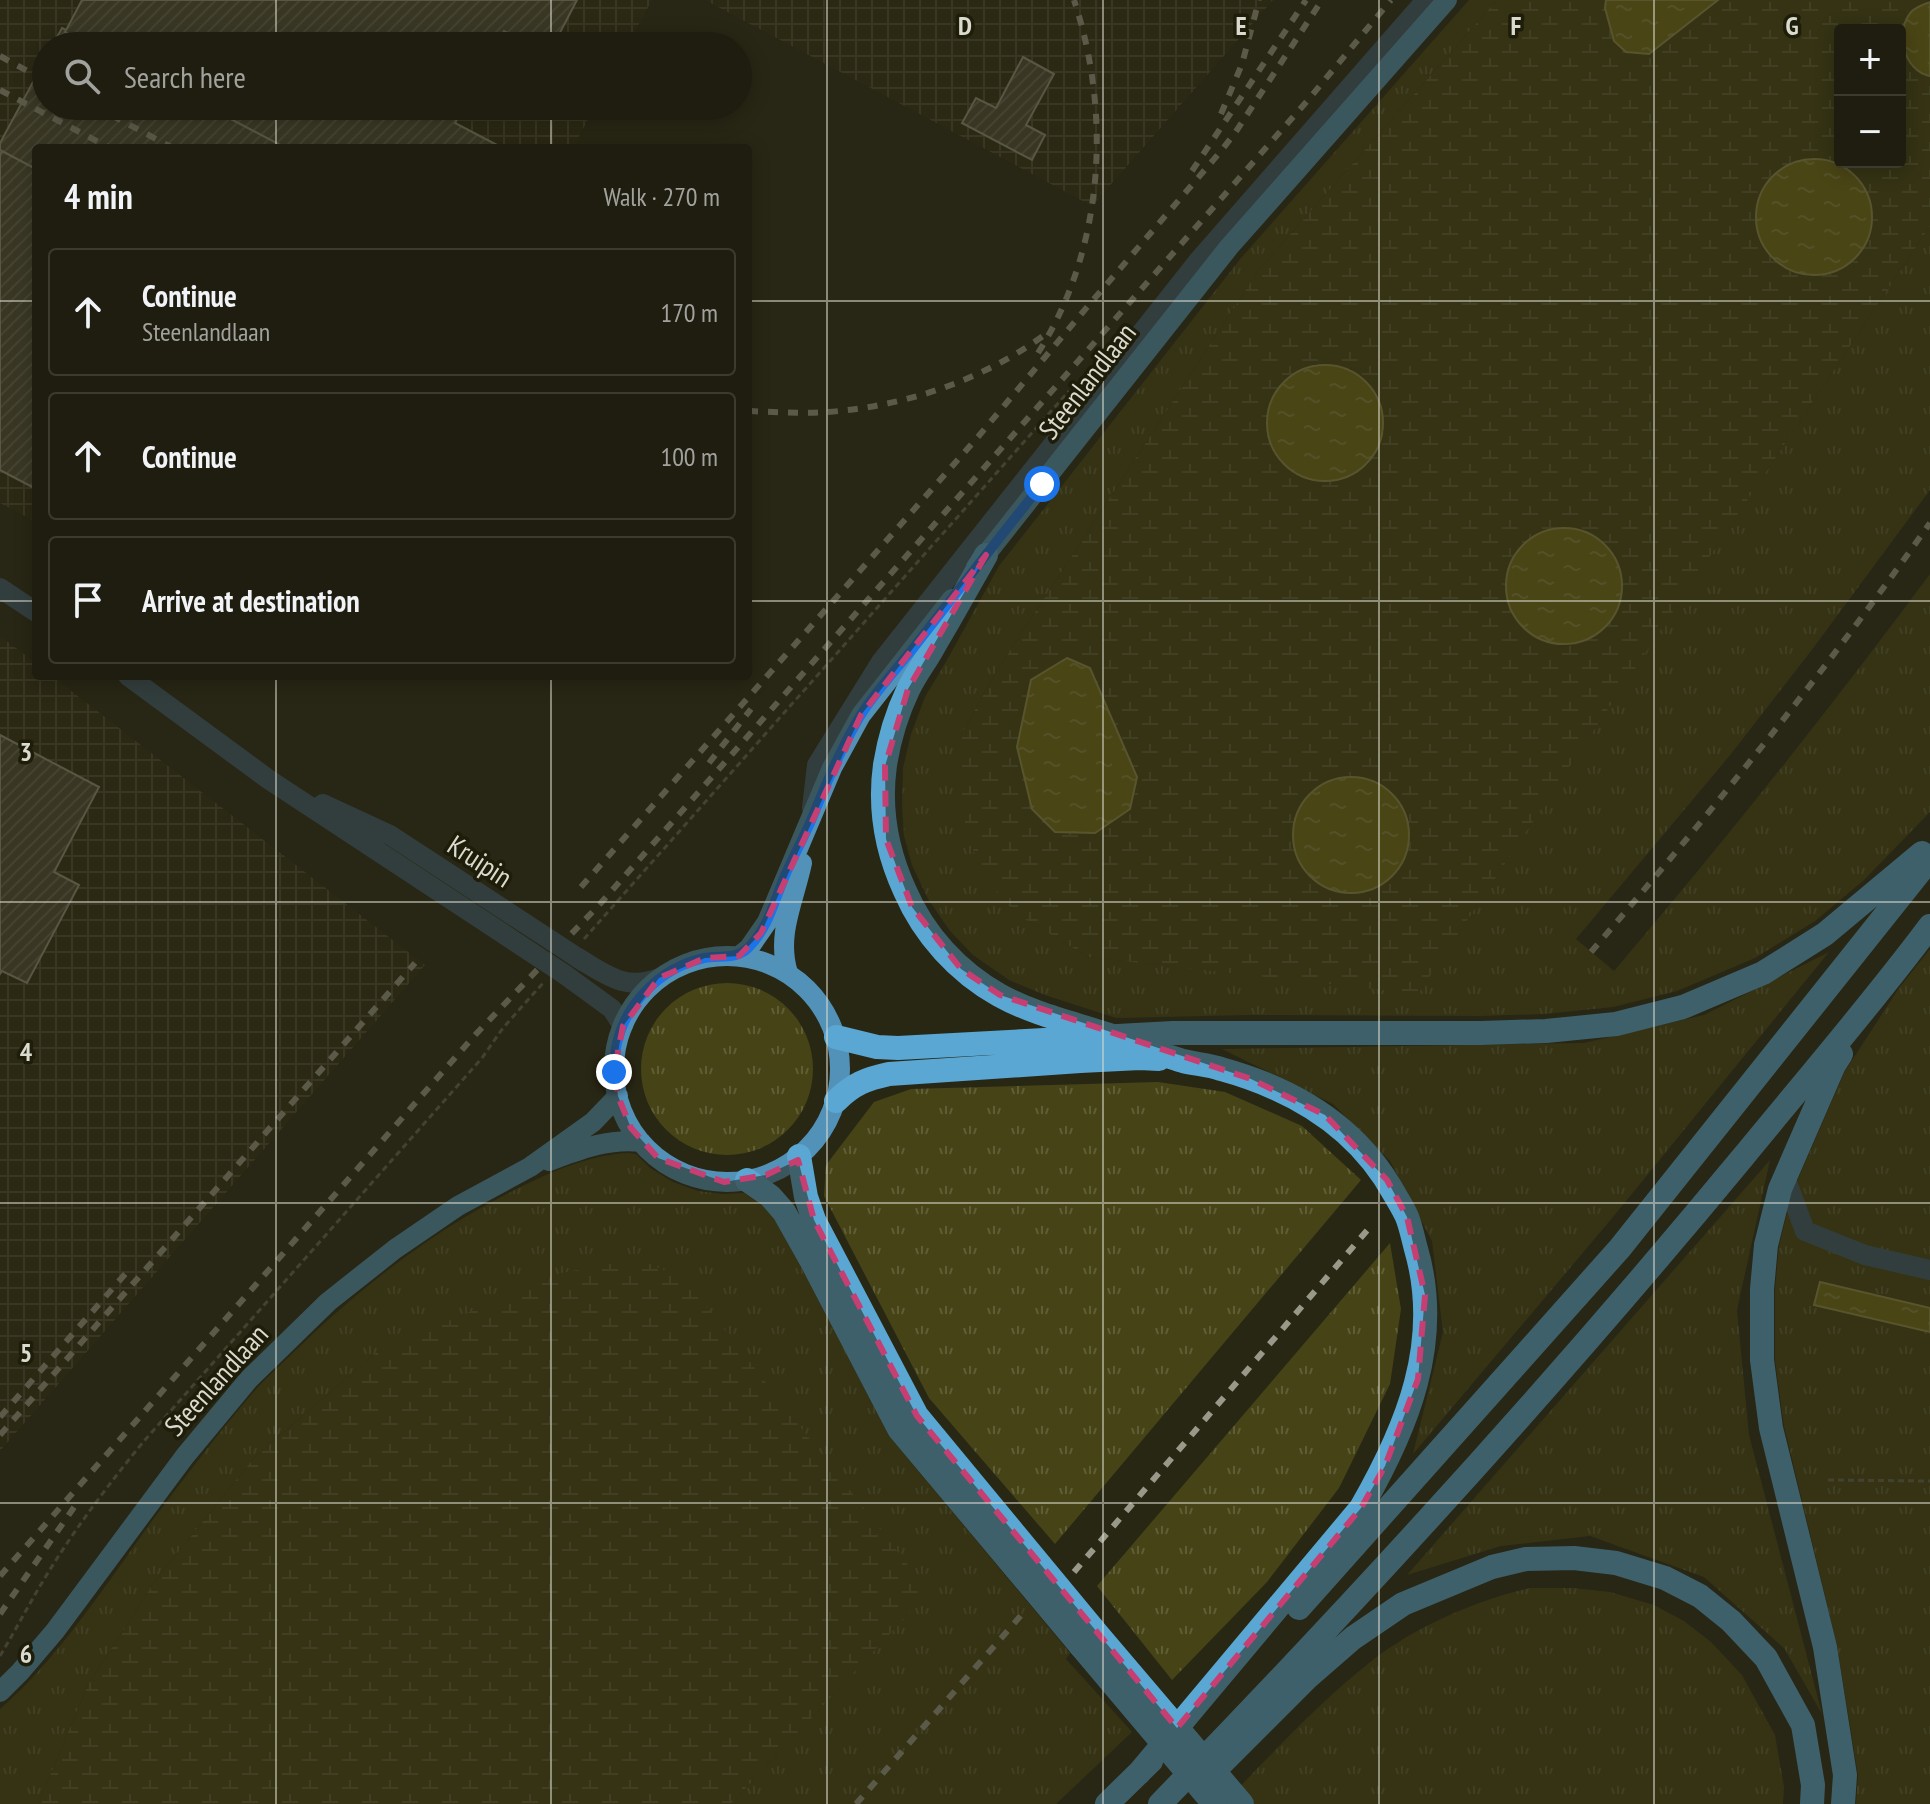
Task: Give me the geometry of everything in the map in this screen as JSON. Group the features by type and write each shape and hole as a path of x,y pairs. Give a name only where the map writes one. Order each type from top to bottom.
{"highway":[{"path":"986,555 908,689 893,729 885,766 883,807 886,839 895,871 912,907 935,942 961,969 1000,995 1038,1013 1181,1061"},
{"path":"836,1037 877,1047 898,1048 1110,1035 1481,1033 1616,1024 1683,1007 1763,973 1825,934 1930,846"},
{"path":"1107,1804 1289,1618 1620,1248 1930,859"},
{"path":"1160,1804 1471,1473 1658,1260 1889,981 1930,926"},
{"path":"1843,1804 1845,1775 1825,1647 1771,1428 1762,1360 1762,1289 1766,1245 1780,1189 1834,1065 1889,981"},
{"path":"836,1101 860,1082 889,1074 1140,1058 1220,1068 1290,1094 1325,1115 1360,1145 1387,1180 1407,1217 1419,1256 1425,1295 1425,1332 1418,1379 1404,1423 1385,1466 1361,1508 1139,1773"},
{"path":"799,1156 801,1177 814,1220 917,1416 1214,1804"},
{"path":"747,1180 770,1196 784,1212 899,1429 1242,1804"},
{"path":"1181,1804 1307,1678 1353,1638 1403,1604 1492,1567 1526,1559 1574,1558 1616,1563 1665,1578 1700,1596 1731,1621 1766,1658 1803,1725 1813,1785 1812,1804"}],"main road":[{"name":"Steenlandlaan","path":"739,956 749,948 767,922 832,768 861,715 1229,247 1447,0"},
{"name":"Steenlandlaan","path":"788,973 784,961 785,923 800,872 809,824"},
{"path":"739,956 765,962 788,973 809,990 826,1012 836,1037 840,1080 836,1101 822,1131 799,1156 775,1171 747,1180 724,1182 700,1178 658,1158 631,1128 618,1096 614,1072 616,1048 632,1008 659,978 697,960 739,956"},
{"name":"Steenlandlaan","path":"0,1692 55,1631 185,1456 249,1379 328,1302 395,1249 458,1206 530,1167 593,1122 618,1096"},
{"name":"Steenlandlaan","path":"530,1167 606,1142 641,1142"}],"street":[{"path":"809,824 817,765 881,662 1199,260 1426,0"},
{"path":"0,588 32,609"},
{"name":"Kruipin","path":"133,680 268,779 516,929 576,953 620,982 638,984 659,978"},
{"path":"516,929 554,977 612,1009 623,1026"},
{"path":"1785,1177 1805,1231 1865,1255 1930,1270"}],"path":[{"path":"576,953 1070,389"},
{"path":"0,1656 50,1570 112,1480 482,1058 503,1028 554,977"},
{"path":"1828,1480 1930,1481"}],"highlighted area":[{"path":"986,555 908,689 885,766 886,839 912,907 961,969 1000,995 1251,1079 1325,1115 1387,1180 1407,1217 1425,1295 1418,1379 1385,1466 1361,1508 1177,1728 917,1416 814,1220 798,1160 766,1175 724,1182 658,1158 631,1128 618,1096 614,1072 623,1026 659,978 705,958 739,956 761,933 861,715"}],"shaded area":[{"path":"0,0 652,0 635,32 32,32 32,120 588,120 575,144 32,144 32,520 0,503"},
{"path":"705,0 1273,0 1092,206"},
{"path":"0,636 32,660 32,680 57,680 425,965 0,1451"}],"green space":[{"path":"1469,0 1497,0 1258,271 996,672 961,735 1016,913 1088,957 1418,993 1930,226 1930,490 1731,754 1576,939 1614,971 1775,775 1930,574 1930,812 1864,880 1815,921 1755,958 1677,991 1613,1007 1480,1016 1116,1018 1009,980 973,955 950,931 928,899 912,865 904,836 903,768 911,734 925,697 999,566 1241,258"},
{"path":"1497,0 1606,0 1605,9 1649,54 1718,0 1930,0 1912,11 1924,75 1930,76 1930,226 1418,994 1088,957 1015,913 980,872 959,802 961,735 996,672 1258,271","holes":["1315,364 1351,369 1378,395 1384,431 1368,464 1336,481 1299,476 1282,382","1090,668 1137,777 1130,809 1095,832 1055,831"]},
{"path":"1930,949 1930,1308 1820,1282 1815,1305 1930,1332 1930,1804 1856,1804 1858,1775 1837,1645 1784,1426 1775,1360 1775,1289 1779,1246 1792,1193 1845,1071 1899,988"},
{"path":"1829,952 1613,1217 1413,1454 1443,1332 1432,1241 1390,1161 1333,1104 1222,1049 1584,1043 1704,1015"},
{"path":"727,983 760,989 788,1008 807,1036 813,1069 807,1102 788,1130 760,1149 727,1155 694,1149 666,1130 647,1102 641,1069 647,1036 666,1008 694,989"},
{"path":"1158,1082 1225,1092 1302,1126 1361,1180 1055,1544 929,1398 824,1196 826,1165 874,1102 911,1089"},
{"path":"636,1154 650,1168 673,1182 698,1191 744,1193 762,1205 774,1219 800,1265 889,1436 1070,1653 1066,1659 1132,1732 1056,1804 731,1804 928,1592 378,1351 254,1458 155,1581 88,1685 38,1804 0,1804 0,1709 62,1644 190,1470 262,1383 364,1289 462,1219 556,1171 592,1159"},
{"path":"1770,1160 1737,1310 1749,1435 1822,1714 1784,1648 1704,1577 1590,1536 1501,1546 1407,1575"},
{"path":"1390,1243 1401,1309 1390,1384 1339,1488 1267,1582 1172,1680 1097,1586"},
{"path":"638,1259 685,1279 929,1592 731,1804 38,1804 88,1685 155,1581 254,1458 378,1351 561,1273"},
{"path":"1530,1588 1610,1592 1654,1605 1684,1621 1711,1642 1742,1675 1775,1735 1784,1787 1783,1804 1223,1804 1312,1713 1386,1650 1445,1617"}],"water":[{"path":"1606,0 1718,0 1649,54 1626,52 1614,41 1605,8"},
{"path":"1930,2 1930,76 1913,66 1906,54 1904,24 1918,7"},
{"path":"1814,159 1834,163 1834,168 1844,168 1855,176 1872,217 1867,239 1855,258 1836,270 1814,275 1792,270 1773,258 1761,239 1756,217 1761,195 1773,176 1792,164"},
{"path":"1325,365 1347,370 1366,382 1378,401 1383,423 1378,445 1366,464 1347,476 1325,481 1303,476 1284,464 1272,445 1267,423 1272,401 1284,382 1303,370"},
{"path":"1564,528 1586,533 1605,545 1617,564 1622,586 1617,608 1605,627 1586,639 1564,644 1542,639 1523,627 1511,608 1506,586 1511,564 1523,545 1542,533"},
{"path":"1067,658 1090,668 1137,777 1130,809 1095,833 1055,832 1032,809 1017,747 1031,680"},
{"path":"1351,777 1373,782 1392,794 1404,813 1409,835 1404,857 1392,876 1373,888 1351,893 1329,888 1310,876 1298,857 1293,835 1298,813 1310,794 1329,782"},
{"path":"1820,1282 1930,1308 1930,1332 1814,1305"}],"building":[{"path":"82,0 577,0 560,32 65,32"},
{"path":"1023,57 1054,74 1026,125 1045,135 1032,160 962,123 976,98 996,108"},
{"path":"32,84 32,120 233,120 278,144 32,144 32,167 0,150 0,143"},
{"path":"233,120 457,120 455,123 495,144 278,144"},
{"path":"2,151 32,167 32,487 0,470"},
{"path":"0,735 99,787 54,872 79,885 27,983 2,971 0,974"}],"railway":[{"path":"1038,353 1060,313 1077,270 1095,181 1097,135 1094,89 1074,0"},
{"path":"1221,114 1242,64 1259,0"},
{"path":"1192,171 1306,0"},
{"path":"581,887 977,438 1221,151 1322,0"},
{"path":"0,1576 475,1035 600,904 1308,100 1391,0"},
{"path":"0,56 32,73"},
{"path":"0,90 32,107"},
{"path":"57,120 102,144"},
{"path":"120,120 165,144"},
{"path":"752,411 828,412 915,397 971,377 1023,350 1047,333"},
{"path":"1591,952 1766,742 1930,523"},
{"path":"709,763 751,709"},
{"path":"0,1435 415,963"},
{"path":"1074,1572 1370,1227"},
{"path":"0,1417 127,1272"},
{"path":"0,1614 77,1503"},
{"path":"856,1804 1024,1612"}],"route":[{"path":"614,1072 616,1048 623,1026 644,992 659,978 689,962 739,956 761,933 832,768 861,715 1042,484"}]}
